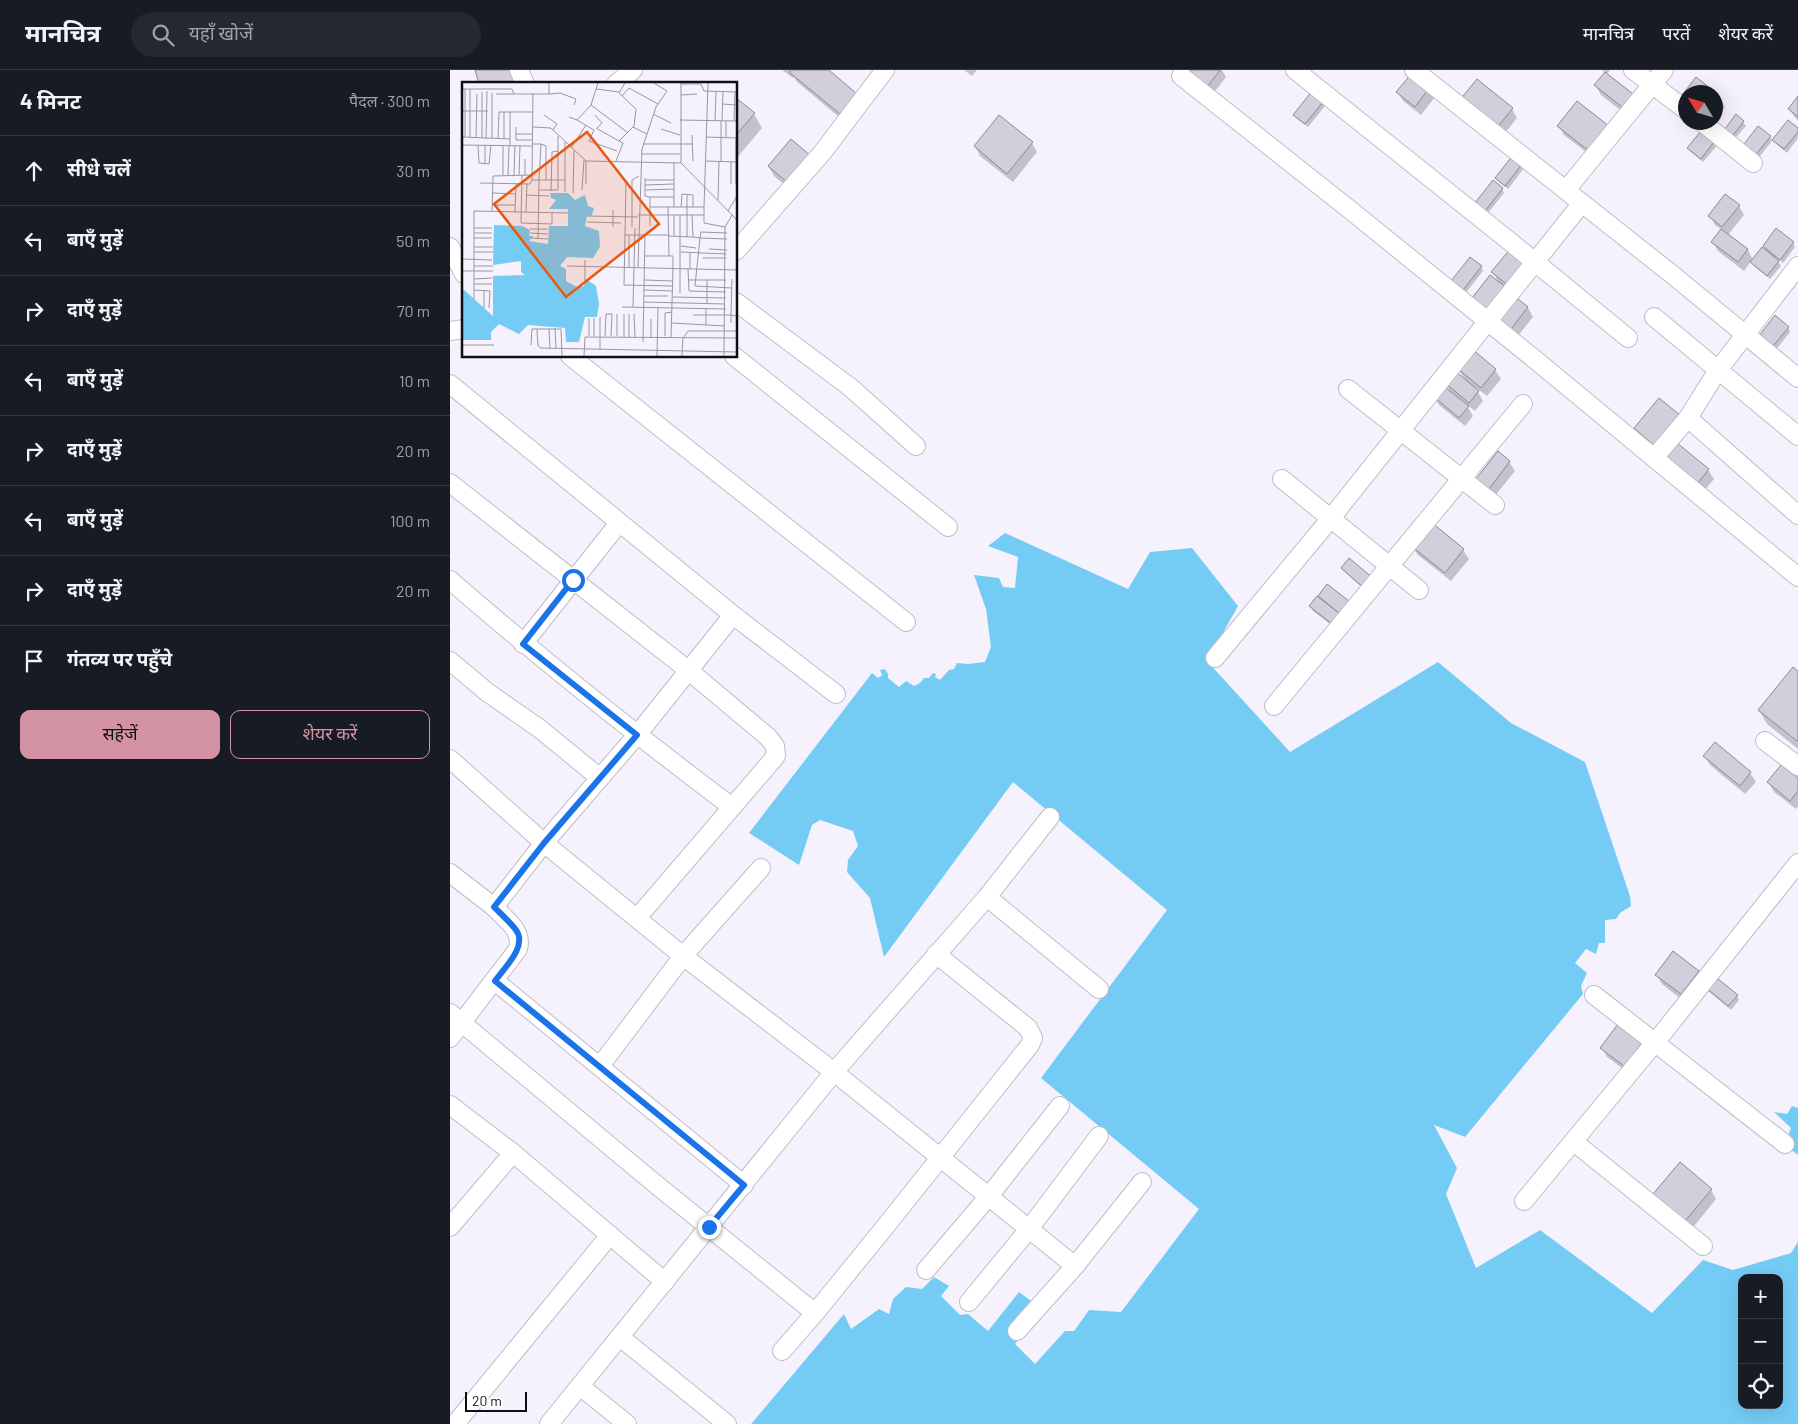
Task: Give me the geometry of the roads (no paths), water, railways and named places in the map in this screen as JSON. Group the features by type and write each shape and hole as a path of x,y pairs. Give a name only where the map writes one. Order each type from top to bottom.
{"street":[{"path":"519,70 524,82"},
{"path":"618,82 633,70"},
{"path":"738,249 822,153 885,70"},
{"path":"1295,70 1628,338"},
{"path":"1414,70 1798,378"},
{"path":"1634,70 1658,77 1678,101"},
{"path":"1181,76 1487,321 1798,577"},
{"path":"1566,190 1658,77"},
{"path":"1712,130 1753,164"},
{"path":"1214,658 1331,518 1582,203"},
{"path":"450,247 462,270"},
{"path":"1654,458 1688,418 1718,370 1744,334 1797,270"},
{"path":"738,303 850,387 916,446"},
{"path":"1654,316 1798,436"},
{"path":"573,358 906,622"},
{"path":"737,358 948,527"},
{"path":"450,384 733,615 836,694"},
{"path":"1348,389 1495,505"},
{"path":"1274,706 1523,404"},
{"path":"1688,418 1798,515"},
{"path":"1282,479 1419,590"},
{"path":"450,483 688,670 768,737 775,746 776,756 637,918"},
{"path":"523,644 619,523"},
{"path":"450,580 523,644 637,735 732,807"},
{"path":"494,907 544,843 637,735 733,615"},
{"path":"450,661 487,692 540,728 600,778"},
{"path":"1765,741 1798,766"},
{"path":"450,759 544,843 683,956 834,1072 1075,1266"},
{"path":"549,1424 834,1072 987,897 1050,817"},
{"path":"1524,1201 1656,1042 1798,863"},
{"path":"600,1066 683,956 761,868"},
{"path":"450,873 494,907 517,931 520,940 518,949 495,981 456,1018 450,1038"},
{"path":"987,897 1099,989"},
{"path":"782,1351 1030,1045 1033,1038 1028,1028 936,954"},
{"path":"495,981 744,1185"},
{"path":"1594,994 1785,1144"},
{"path":"456,1018 653,1182 815,1312"},
{"path":"450,1105 513,1153 665,1282"},
{"path":"926,1270 989,1196 1060,1106"},
{"path":"969,1302 1029,1229 1100,1136"},
{"path":"1574,1142 1703,1246"},
{"path":"450,1227 513,1153"},
{"path":"1017,1331 1075,1266 1142,1182"},
{"path":"455,1424 610,1235"},
{"path":"620,1337 727,1424"},
{"path":"580,1386 627,1424"}],"water":[{"path":"1005,533 1128,589 1150,552 1192,548 1238,606 1207,661 1290,752 1438,662 1511,723 1585,762 1630,896 1631,906 1620,913 1616,919 1605,920 1605,943 1599,943 1596,954 1586,949 1575,963 1587,973 1581,986 1583,994 1465,1137 1434,1125 1457,1168 1446,1194 1476,1268 1540,1230 1652,1313 1703,1260 1733,1270 1791,1253 1798,1242 1798,1424 751,1424 844,1314 851,1329 879,1309 889,1314 893,1299 906,1287 922,1289 934,1277 949,1286 941,1296 960,1315 968,1314 988,1331 1019,1292 1042,1309 1015,1344 1035,1364 1065,1331 1074,1331 1089,1310 1121,1312 1199,1209 1041,1078 1167,910 1013,782 884,957 870,898 847,872 848,860 858,846 853,831 820,820 812,825 799,865 749,833 872,673 878,678 882,675 880,670 885,669 888,678 899,687 906,681 914,686 924,678 929,678 933,673 940,680 949,670 954,669 957,663 985,662 991,647 986,609 974,575 999,578 1003,587 1015,588 1018,557 988,546"},
{"path":"1792,1106 1798,1108 1798,1155 1790,1149 1786,1141 1791,1128 1774,1112 1787,1114"}]}
